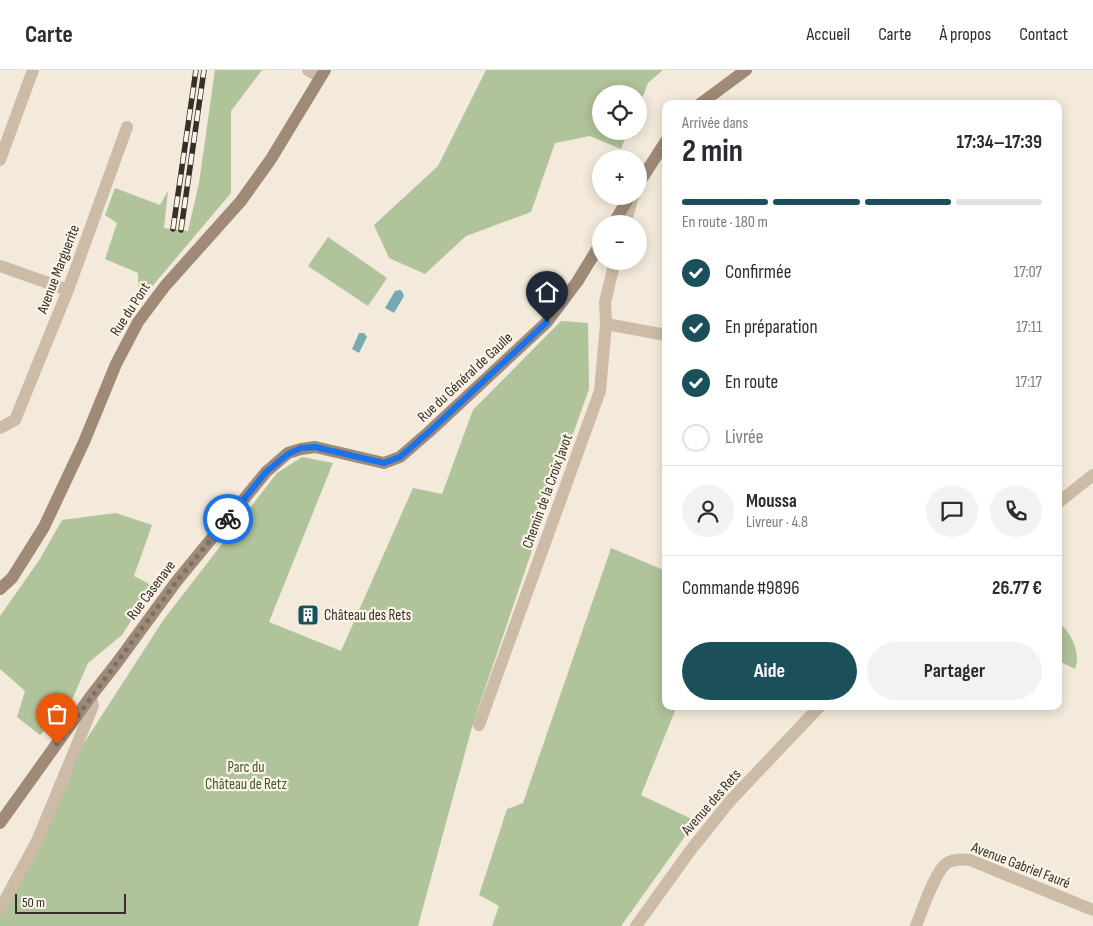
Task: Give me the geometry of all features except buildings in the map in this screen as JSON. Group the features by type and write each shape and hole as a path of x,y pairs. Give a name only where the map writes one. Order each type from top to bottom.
{"street":[{"path":"0,160 33,70"},
{"path":"308,70 323,74"},
{"path":"705,100 746,70"},
{"name":"Rue du Pont","path":"0,589 12,578 44,528 84,442 116,364 138,322 165,286 241,201 271,159 323,74"},
{"name":"Avenue Marguerite","path":"0,428 15,420 68,290 127,127"},
{"path":"647,171 662,148"},
{"name":"Rue du Général de Gaulle","path":"370,461 384,463 400,457 430,431 547,322 577,282 592,258"},
{"path":"0,266 68,290"},
{"name":"Chemin de la Croix Javot","path":"479,725 600,391 606,324 605,302 614,270"},
{"path":"606,324 662,334"},
{"name":"Rue Casenave","path":"0,823 91,696 188,567 266,472 288,454 301,448 315,447 370,461"},
{"path":"1062,500 1093,475"},
{"path":"0,909 37,841 93,706 91,696"},
{"name":"Avenue des Rets","path":"636,926 690,851 730,801 816,710"},
{"name":"Avenue Gabriel Fauré","path":"916,926 938,874 947,864 959,859 970,860 1093,910"}],"green space":[{"path":"215,70 262,70 231,111 231,193 139,302 138,273 105,259 117,223 105,215 115,188 160,205 168,191 164,228 188,231 199,183"},
{"path":"486,70 663,70 647,86 592,85 592,137 555,143 531,212 466,236 425,274 389,258 374,225 438,166"},
{"path":"600,140 624,140 621,149"},
{"path":"328,237 387,278 368,306 308,266"},
{"name":"Parc du Château de Retz","path":"561,321 588,323 589,389 472,727 418,926 0,926 0,912 73,760 164,619 277,473 302,457 333,463 269,622 341,651 413,488 442,494 473,410"},
{"path":"116,513 152,525 134,576 153,586 122,635 88,663 71,702 40,735 17,717 25,691 0,669 0,616 40,559 62,520"},
{"path":"611,548 662,569 662,710 675,710 641,795 696,821 621,926 492,926 499,906 479,895 507,809 523,803"},
{"path":"1062,625 1068,632 1076,650 1077,663 1075,669 1062,662"}],"water":[{"path":"400,290 404,296 394,313 385,308 395,291"},
{"path":"359,333 364,333 367,337 359,353 352,349"}],"railway":[{"path":"173,229 196,70"},
{"path":"181,230 204,70"}],"way so far":[{"path":"57,744 176,582 228,519"}],"place":[{"name":"Château des Rets","path":"308,615"}],"route":[{"path":"228,519 266,472 288,454 301,448 315,447 384,463 400,457 547,322"}]}
